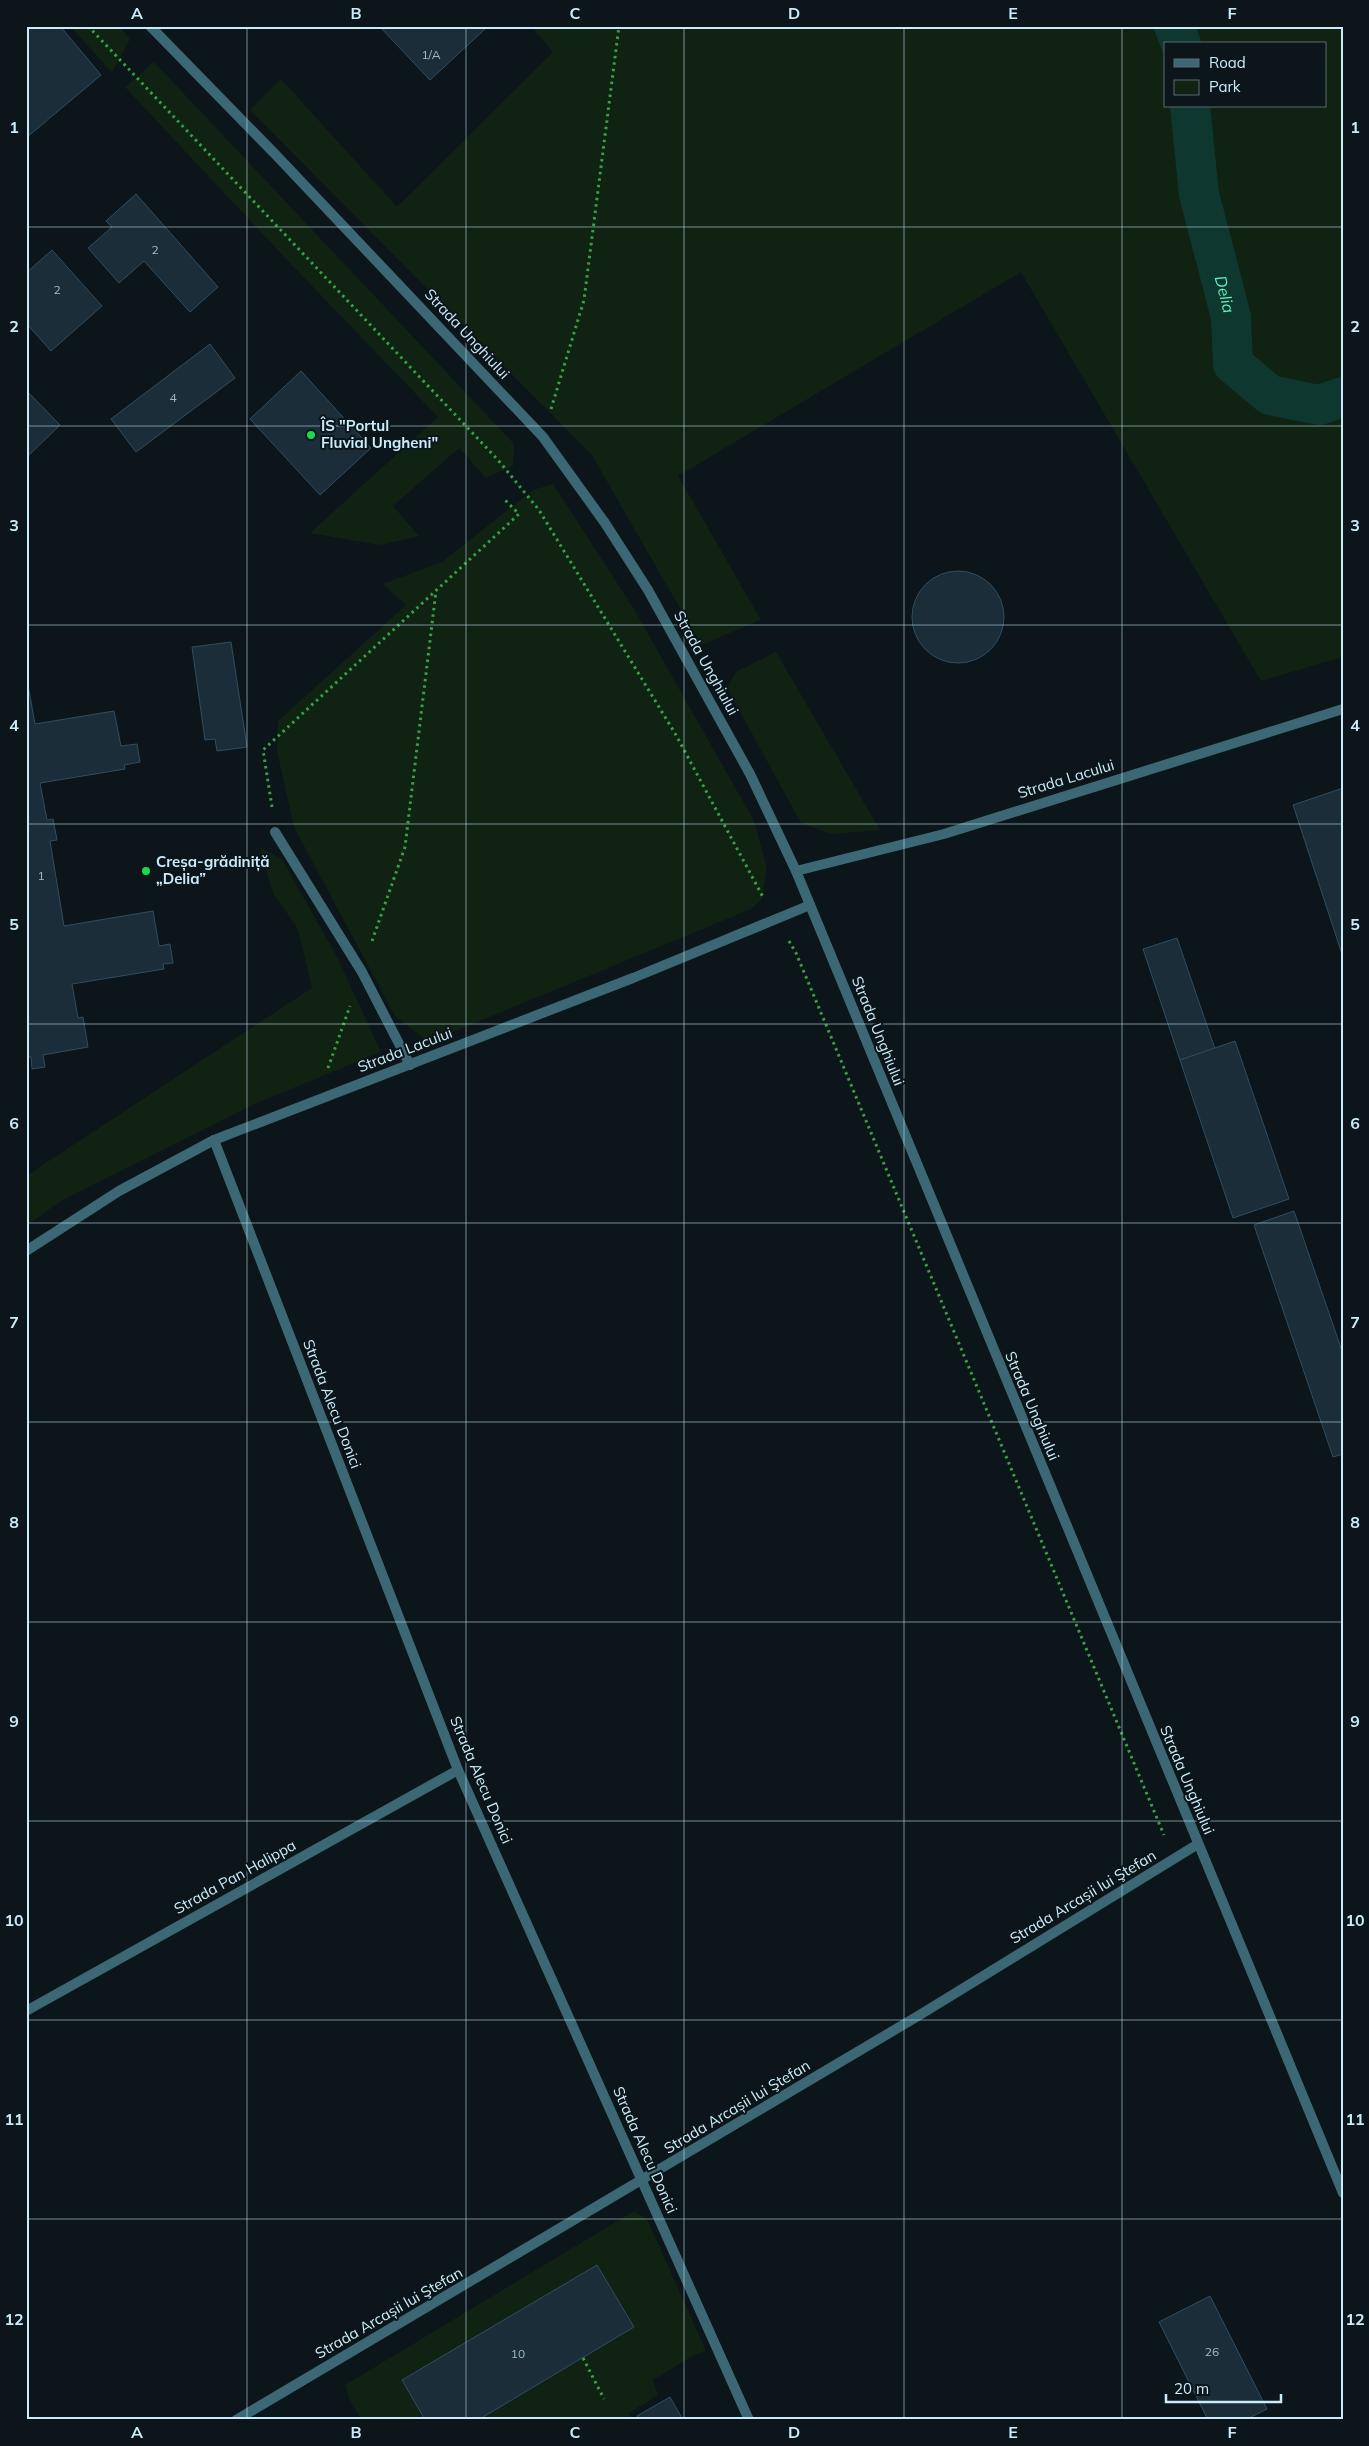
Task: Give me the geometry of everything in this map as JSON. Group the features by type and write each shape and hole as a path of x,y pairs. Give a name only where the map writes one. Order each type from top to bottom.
{"street":[{"name":"Strada Unghiului","path":"150,26 376,260 543,437 605,523 648,590 750,774 796,871 1343,2193"},
{"name":"Strada Lacului","path":"796,871 944,834 1343,709"},
{"path":"275,832 362,972 410,1065"},
{"name":"Strada Lacului","path":"26,1251 120,1191 214,1140 410,1065 810,905"},
{"name":"Strada Alecu Donici","path":"214,1140 458,1770 749,2420"},
{"name":"Strada Pan Halippa","path":"26,2011 458,1770"},
{"name":"Strada Arcașii lui Ştefan","path":"236,2420 918,2016 1198,1844"}],"path":[{"path":"88,26 498,460 539,510 676,735 741,859 796,953 1174,1859"},
{"path":"543,437 584,300 619,26"},
{"path":"275,832 263,750 519,514 504,499"},
{"path":"317,1100 405,847 436,590"},
{"path":"583,2358 604,2398"}],"green space":[{"path":"70,26 119,26 130,39 112,72"},
{"path":"531,26 1343,26 1343,657 1261,681 1021,272 678,476 761,620 701,645 592,455 250,110 281,79 397,207 553,52"},
{"path":"154,62 514,444 513,466 486,478 459,448 393,506 419,536 380,545 310,533 438,417 125,87"},
{"path":"553,484 634,609 754,821 767,868 761,900 751,909 429,1042 395,1016 294,827 277,751 278,721 406,605 383,584 442,562 533,490"},
{"path":"776,652 880,830 832,834 801,823 727,688 736,672"},
{"path":"260,848 282,859 338,959 381,1052 259,1102 59,1202 26,1226 26,1176 312,988 298,929 273,893"},
{"path":"634,2211 647,2219 706,2351 694,2355 653,2380 658,2395 629,2413 632,2420 361,2420 349,2398 345,2385"}],"building":[{"path":"26,26 60,26 101,75 26,138"},
{"path":"379,26 482,26 485,29 430,80"},
{"path":"136,194 218,287 190,312 144,261 119,283 88,248 112,227 106,221"},
{"path":"52,250 102,306 51,351 26,323 26,273"},
{"path":"210,344 235,378 136,452 111,419"},
{"path":"301,371 371,448 320,495 250,419"},
{"path":"26,390 60,425 26,458"},
{"path":"958,571 976,575 990,585 1000,599 1004,617 1000,635 990,649 976,659 958,663 940,659 926,649 916,635 912,617 916,599 926,585 940,575"},
{"path":"231,642 247,747 217,751 215,739 205,740 192,647"},
{"path":"26,674 35,724 114,711 121,746 137,744 140,762 124,765 125,769 40,783 47,820 53,819 57,840 50,841 64,926 153,911 159,946 170,944 173,963 163,964 164,969 72,984 78,1018 83,1017 88,1047 43,1055 45,1067 32,1069 31,1057 26,1057"},
{"path":"1343,788 1343,957 1293,805"},
{"path":"1177,938 1215,1049 1180,1060 1143,949"},
{"path":"1235,1041 1289,1199 1233,1218 1180,1060"},
{"path":"1294,1211 1343,1354 1343,1454 1333,1457 1254,1225"},
{"path":"597,2265 634,2327 478,2420 425,2420 402,2380"},
{"path":"1210,2296 1267,2409 1245,2420 1208,2420 1159,2322"},
{"path":"670,2397 683,2420 640,2420 637,2416"}],"waterway":[{"name":"Delia","path":"1174,26 1180,42"},
{"name":"Delia","path":"1190,108 1199,194 1231,317 1233,364 1270,395 1319,405 1343,397"}],"place":[{"name":"ÎS \"Portul Fluvial Ungheni\"","path":"311,435"},
{"name":"Creșa-grădiniță „Delia”","path":"146,871"}]}
